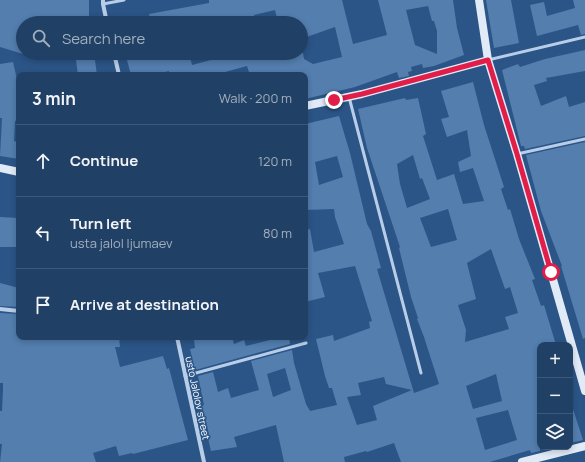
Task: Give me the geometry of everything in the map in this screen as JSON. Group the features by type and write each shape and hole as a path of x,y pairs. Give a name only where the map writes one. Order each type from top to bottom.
{"main road":[{"path":"479,0 488,60 517,154 585,391"},
{"path":"308,105 349,97 488,60"},
{"path":"0,168 16,171"},
{"path":"522,462 585,446"}],"street":[{"path":"103,2 106,16"},
{"path":"116,60 118,72"},
{"path":"0,309 16,311"},
{"name":"usto Jalolov street","path":"178,340 204,462"}],"lane":[{"path":"103,2 124,0"},
{"path":"488,60 585,36"},
{"path":"349,97 421,373"},
{"path":"517,154 585,139"},
{"path":"185,376 306,343"}],"building":[{"path":"0,0 89,0 89,16 16,16 16,52 0,47"},
{"path":"209,0 342,0 353,44 387,35 378,0 453,0 457,28 464,55 434,66 423,68 422,64 411,67 412,71 408,72 409,76 399,78 397,72 355,87 308,98 308,72 249,72 247,66 225,72 130,72 127,60 191,60 192,65 211,60 306,60 313,64 342,57 335,27 308,37 308,16 276,16 275,10 254,16 149,16 149,14 209,3","holes":["428,6 432,21 434,21 437,31 437,54 415,45 406,10"]},
{"path":"486,0 511,0 519,43 494,48"},
{"path":"573,0 585,0 585,34 581,35 578,25 537,36 530,5 544,2 547,16 575,8"},
{"path":"585,50 585,71 546,78 547,81 534,85 541,106 566,96 569,107 585,102 585,136 525,149 524,146 521,146 502,70 518,64 520,67 545,59"},
{"path":"76,60 95,60 97,72 78,72"},
{"path":"13,62 16,75 16,121 14,141 16,141 16,159 0,156 2,118 0,118 0,64"},
{"path":"473,82 484,125 504,187 501,189 508,210 510,209 519,239 535,279 532,280 541,306 544,305 555,342 537,342 537,450 540,451 531,453 530,450 490,462 401,462 394,443 367,452 344,457 345,462 284,462 276,425 234,437 237,447 211,451 198,376 213,372 218,392 228,388 231,398 259,390 251,361 292,350 294,363 306,404 310,411 337,405 332,388 329,388 325,376 316,339 333,335 334,341 370,328 369,322 372,321 355,266 318,273 325,297 308,301 308,229 310,229 314,252 344,244 335,217 334,209 308,210 308,123 339,116 350,153 367,224 371,231 381,268 377,269 414,393 439,384 417,319 418,318 411,297 399,248 400,247 367,148 358,109 405,98 406,100 418,98 426,134 423,136 437,180 454,174 463,204 484,201 473,168 460,172 458,162 471,156 467,130 447,137 441,119 449,117 441,91","holes":["413,155 420,179 422,178 430,199 407,208 400,184 397,164","337,156 343,177 319,185 315,162","448,209 457,240 431,247 420,218","491,249 505,289 510,287 518,313 505,317 509,329 465,342 466,330 458,305 476,299 467,263","285,368 291,390 273,397 267,374","496,374 502,401 473,409 466,386","384,377 386,384 412,390 373,406 377,420 357,425 347,397 361,395 358,383","508,410 517,440 485,450 476,418"]},
{"path":"585,142 585,338 583,339 562,266 541,211 526,155"},
{"path":"0,217 16,218 16,247 0,247"},
{"path":"0,283 16,287 16,307 0,306"},
{"path":"0,313 16,314 16,340 119,340 120,347 115,347 120,367 163,356 167,369 169,368 188,440 133,454 119,456 116,446 93,453 96,462 0,462 2,444 0,444 0,411 2,411 3,383 0,383"},
{"path":"194,340 233,340 234,344 244,340 246,346 270,340 289,340 290,344 195,370 190,349 195,348"},
{"path":"573,409 583,440 573,442"}],"route":[{"path":"334,100 362,94 488,60 551,272"}]}
